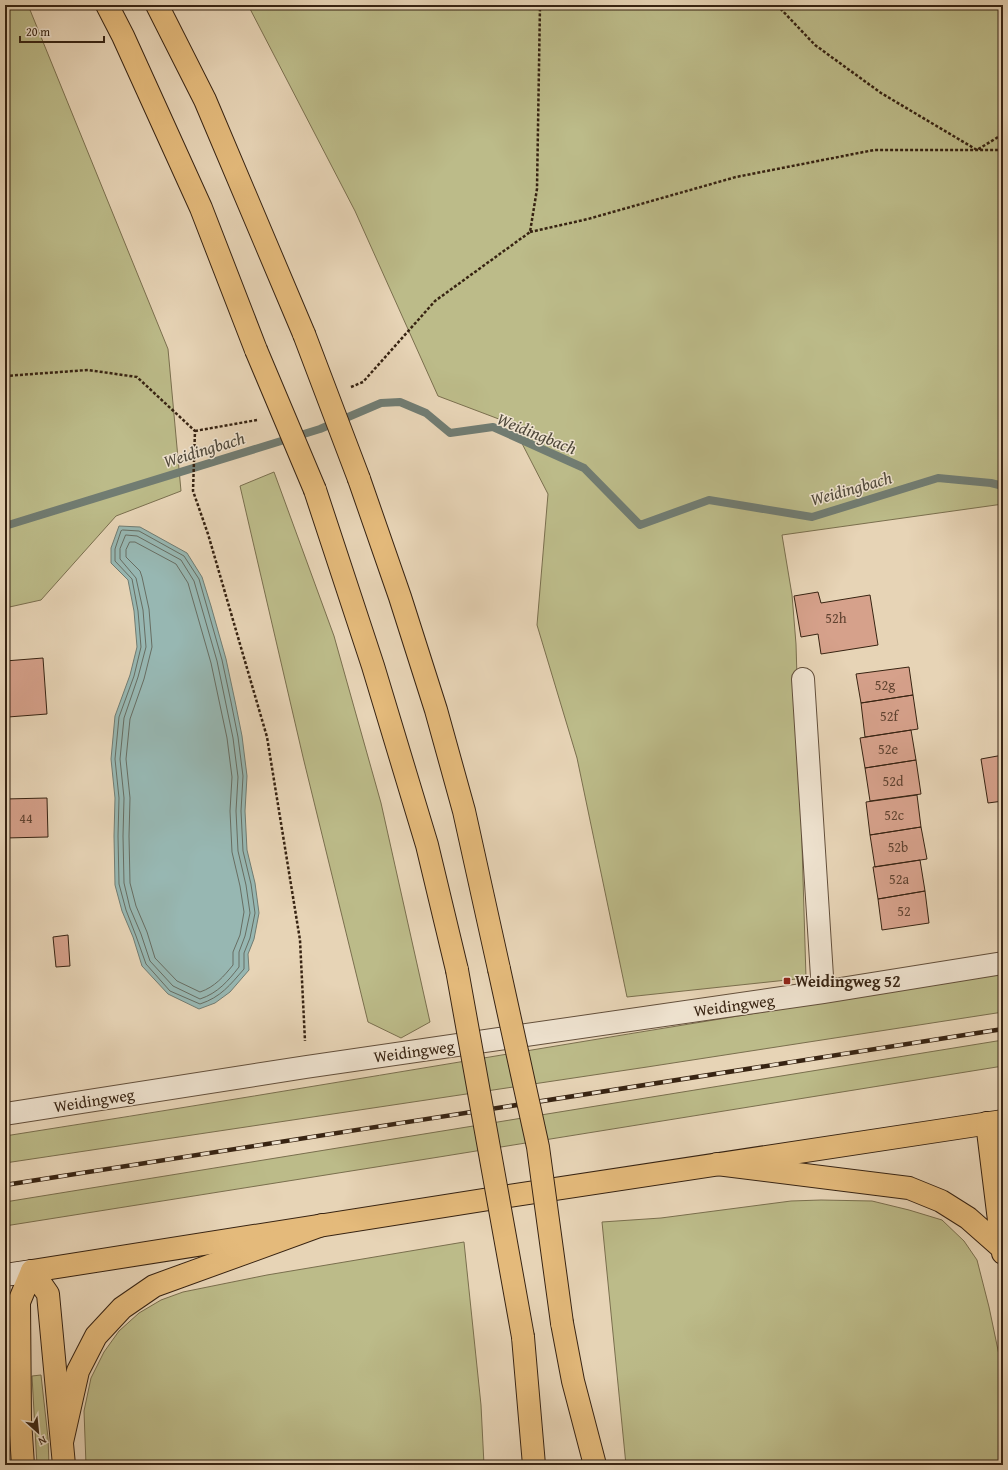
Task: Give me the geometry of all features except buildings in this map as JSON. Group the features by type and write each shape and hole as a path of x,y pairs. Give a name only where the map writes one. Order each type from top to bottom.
{"main road":[{"path":"107,5 124,36 201,208 256,350 315,490 373,666 428,845 457,970 523,1337 534,1465"},
{"path":"158,5 205,100 304,334 359,479 400,597 436,710 464,811 538,1147 562,1323 573,1380 594,1465"},
{"path":"32,1271 995,1122 1003,1249"},
{"path":"717,1164 909,1188 935,1198 968,1218 1003,1249"},
{"path":"62,1442 78,1371 96,1336 122,1308 154,1286 322,1225"},
{"path":"23,1465 20,1420 19,1302 32,1271"},
{"path":"32,1271 48,1294 64,1465"},
{"path":"573,1380 584,1465"},
{"path":"5,1398 20,1420"},
{"path":"524,1465 529,1415"}],"street":[{"path":"803,679 823,992"},
{"name":"Weidingweg","path":"5,1114 306,1067 823,992 1003,963"},
{"path":"5,1275 32,1271"}],"path":[{"path":"530,232 537,189 540,5"},
{"path":"777,5 815,45 881,93 977,150"},
{"path":"977,150 1003,134"},
{"path":"363,382 435,301 530,232 588,219 736,177 874,150 1003,150"},
{"path":"5,376 88,370 137,377 195,431 194,491 208,534 267,738 300,940 306,1067"}],"shaded area":[{"path":"5,5 28,5 168,349 181,491 116,516 41,600 5,608"},
{"path":"248,5 1003,5 1003,504 782,535 792,595 796,644 806,978 627,997 577,758 537,625 548,494 512,424 438,396 355,211"},
{"path":"274,472 334,636 381,803 430,1022 401,1038 368,1022 303,757 240,486"},
{"path":"1003,974 1003,1012 5,1163 5,1136"},
{"path":"1003,1040 1003,1066 5,1226 5,1202"},
{"path":"791,1201 872,1201 909,1210 942,1220 964,1241 977,1260 989,1307 1003,1374 1003,1465 626,1465 602,1222 661,1218"},
{"path":"464,1242 481,1405 484,1465 86,1465 84,1411 91,1378 104,1352 119,1331 139,1313 161,1300 183,1292 267,1275"},
{"path":"41,1375 48,1438 49,1465 37,1465 32,1376"}],"water":[{"path":"119,526 140,527 187,553 202,577 226,659 242,736 247,776 245,811 247,850 255,883 259,913 254,939 248,954 249,970 230,992 215,1003 199,1009 168,994 142,966 133,937 122,911 115,885 115,798 111,759 115,716 130,675 137,647 134,611 128,580 111,563 111,548"}],"waterway":[{"name":"Weidingbach","path":"5,526 320,429 381,403 400,402 426,413 450,433 493,427 584,468 640,525 709,500 812,517 938,478 991,483 1003,486"}],"railway":[{"path":"5,1185 1003,1029"}],"place":[{"name":"Weidingweg 52","path":"787,981"}]}
